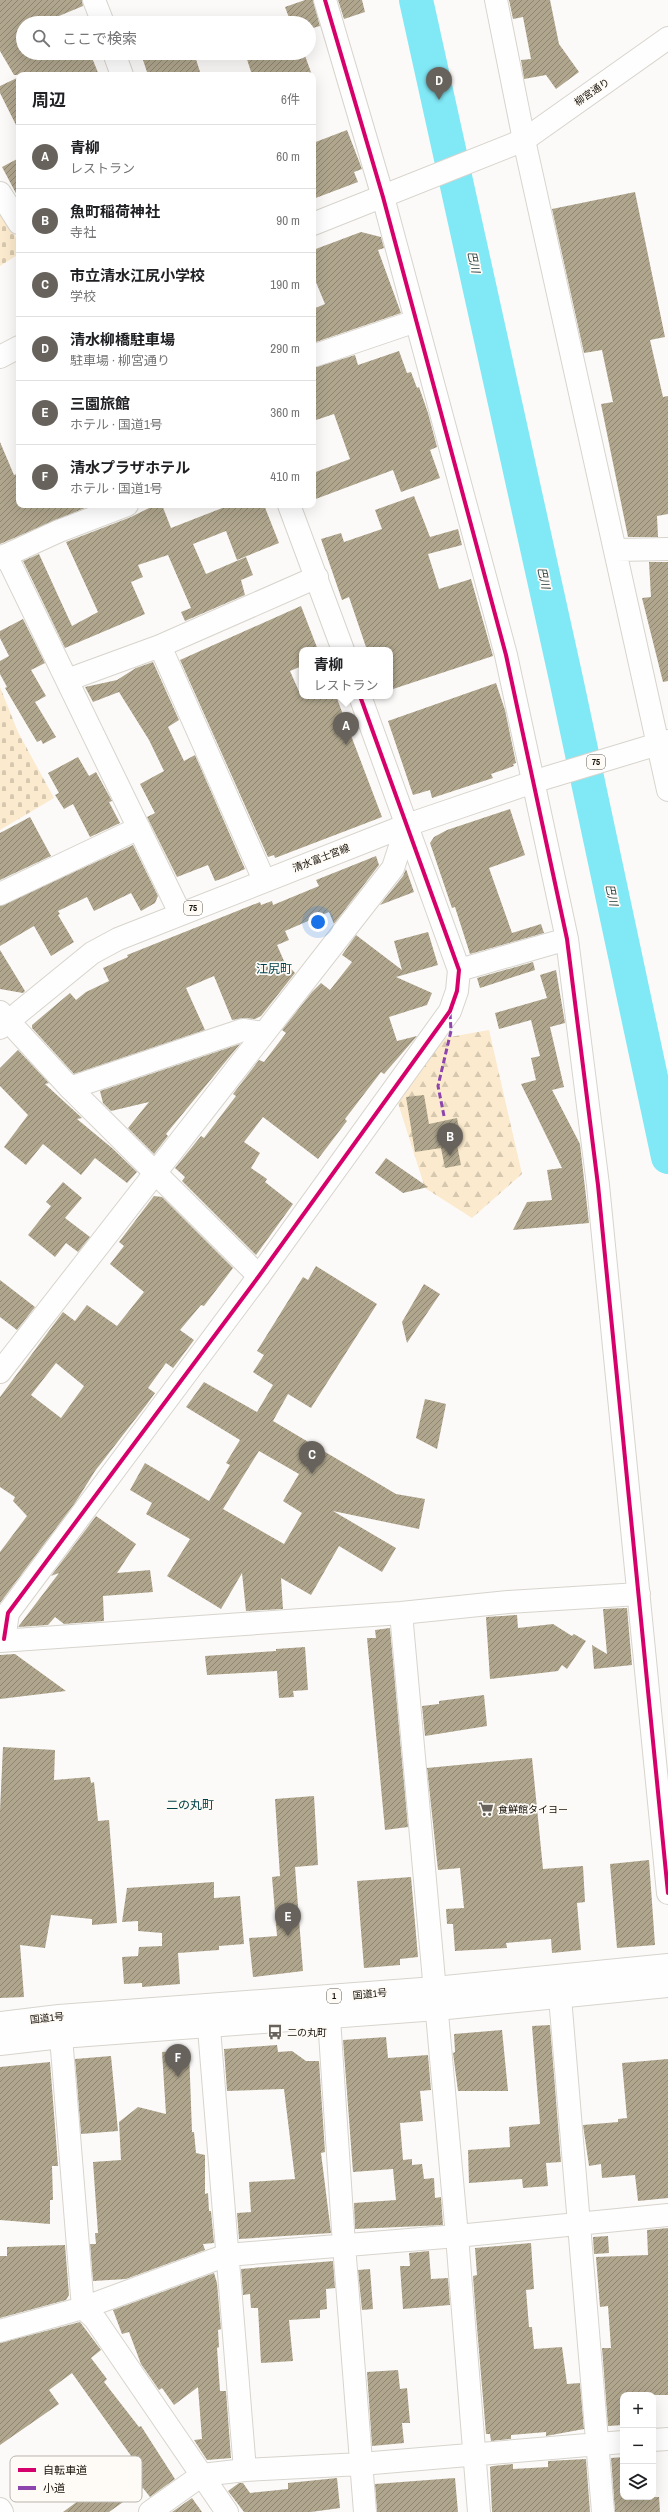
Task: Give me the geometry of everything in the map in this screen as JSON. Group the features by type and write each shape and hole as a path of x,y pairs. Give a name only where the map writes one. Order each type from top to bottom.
{"main road":[{"path":"94,0 100,16"},
{"path":"325,0 389,195 416,321 506,654 536,781 567,939 598,1185 668,1893"},
{"path":"496,0 519,143 616,550 660,743 668,790"},
{"name":"柳宮通り","path":"316,223 519,143 668,38"},
{"path":"117,60 121,72"},
{"path":"0,193 16,218"},
{"path":"316,355 416,321"},
{"path":"0,357 16,349"},
{"path":"120,508 3,557 67,680 180,913"},
{"path":"289,508 317,577 342,647"},
{"path":"616,550 668,549"},
{"path":"67,680 160,646 317,577"},
{"path":"160,646 264,880"},
{"path":"361,699 408,825 459,970 457,991 450,1011 259,1276 8,1613 2,1640 33,1640 401,1613 508,1602 639,1594"},
{"name":"清水富士宮線","path":"2,1020 92,953 118,939 180,913 408,825 536,781 660,743"},
{"path":"0,1372 393,868 408,825"},
{"path":"0,894 140,828"},
{"path":"459,970 567,939"},
{"path":"2,1020 259,1276"},
{"path":"70,1088 243,1030 264,1033"},
{"path":"401,1613 457,2236 479,2512"},
{"name":"国道1号","path":"0,2044 61,2037 209,2028 329,2018 436,1999 668,1965"},
{"name":"国道1号","path":"0,2023 58,2016 436,1999 560,1997 668,1986"},
{"path":"560,1997 603,2512"},
{"path":"329,2018 344,2245 365,2512"},
{"path":"209,2028 245,2470"},
{"path":"61,2037 83,2308 95,2319 227,2512"},
{"path":"0,2331 83,2308 227,2255 457,2236 668,2215"},
{"path":"656,2440 668,2439"},
{"path":"150,2512 202,2475 245,2470 361,2464 475,2453 620,2442"}],"green space":[{"path":"0,206 16,238 16,256 0,266"},
{"path":"0,687 18,732 54,798 0,830"},
{"path":"489,1030 522,1174 472,1218 425,1188 398,1103 444,1038"}],"building":[{"path":"0,0 82,0 83,6 59,16 16,16 16,60 93,60 98,72 16,72 16,75 14,75 0,51"},
{"path":"305,0 313,0 320,26 316,27 316,16 288,16 285,7"},
{"path":"338,0 362,0 365,12 344,19"},
{"path":"509,0 550,0 559,44 579,72 556,89 546,75 524,79 521,60 531,59 523,17 513,19"},
{"path":"143,60 196,60 200,72 147,72"},
{"path":"247,60 307,60 311,72 251,72"},
{"path":"16,78 16,125 0,93 0,86"},
{"path":"347,130 362,169 354,172 358,182 316,198 316,142"},
{"path":"16,160 16,193 2,167"},
{"path":"635,192 665,337 650,340 663,397 668,396 668,514 657,516 658,537 628,537 601,404 613,402 602,350 584,353 552,209"},
{"path":"361,232 381,237 384,248 378,250 401,313 316,342 316,308 325,304 316,282 316,249"},
{"path":"399,351 407,373 411,372 417,388 419,387 428,413 437,447 430,450 440,478 401,492 393,470 316,499 316,472 350,459 334,414 316,420 316,367 355,355 358,365"},
{"path":"0,442 14,475 16,474 16,508 85,508 0,544"},
{"path":"414,496 430,537 458,529 462,545 428,554 439,589 471,579 493,656 393,689 393,647 366,647 349,597 342,600 321,539 341,533 344,542 382,529 375,510"},
{"path":"149,508 163,508 171,528 222,508 265,508 279,543 237,560 226,531 193,544 206,574 246,557 253,575 241,580 245,595 185,621 181,612 191,608 168,555 138,565 143,577 131,582 145,614 65,648 23,561 39,554 72,626 98,612 66,542 131,517"},
{"path":"649,562 668,562 668,681 663,682 642,598 651,597"},
{"path":"301,606 317,647 299,647 299,667 290,671 299,691 299,699 337,699 382,817 275,858 274,855 268,857 180,660"},
{"path":"23,619 45,663 31,670 46,696 35,702 56,737 43,744 41,740 37,742 5,688 7,687 0,674 0,661 9,656 0,638 0,631"},
{"path":"153,662 179,720 168,727 184,761 195,755 245,869 215,881 208,865 177,877 147,817 155,813 140,784 164,771 149,740 119,692 93,702 85,687 117,680 136,668"},
{"path":"496,683 505,710 516,763 513,764 514,766 491,774 493,778 432,798 430,790 413,795 388,721"},
{"path":"78,757 89,776 96,772 112,801 109,802 120,823 90,837 73,804 64,809 55,795 59,793 48,773"},
{"path":"510,809 525,855 489,868 512,933 541,924 544,933 470,954 455,907 452,908 430,843 434,837 447,830"},
{"path":"30,817 51,856 0,880 0,833"},
{"path":"133,845 158,896 155,903 141,911 131,893 94,911 87,897 58,911 60,914 58,915 74,942 51,956 34,926 0,946 0,906"},
{"path":"376,856 379,865 334,924 329,912 285,931 289,940 277,945 284,961 295,973 261,1016 255,1019 244,1018 232,1020 214,976 186,988 205,1030 74,1074 32,1028 32,1025 70,993 76,1000 86,992 109,981 103,968 128,957 127,955 260,902 261,905 272,901 273,905 319,886 316,880"},
{"path":"406,869 414,892 380,905 403,876"},
{"path":"428,932 438,965 396,977 432,993 427,1005 389,1017 397,1041 417,1036 384,1074 381,1072 345,1119 347,1121 318,1159 263,1117 244,1142 260,1153 251,1168 267,1179 265,1182 293,1204 256,1255 182,1181 185,1177 175,1168 201,1136 204,1138 236,1096 233,1094 259,1060 264,1062 286,1033 282,1030 312,992 321,983 330,990 352,962 342,955 356,935 402,970 394,941"},
{"path":"0,950 25,991 23,993 0,989"},
{"path":"533,962 535,970 480,988 477,978"},
{"path":"556,970 565,1023 550,1027 564,1087 552,1090 580,1144 589,1223 513,1230 527,1202 552,1200 547,1170 562,1168 521,1084 536,1080 531,1058 540,1056 531,1020 499,1029 495,1013 547,998 540,975"},
{"path":"240,1044 166,1134 168,1136 154,1154 128,1128 149,1102 111,1111 103,1103 100,1091"},
{"path":"18,1050 49,1083 45,1084 82,1118 77,1119 112,1148 137,1172 127,1183 95,1158 81,1175 43,1144 26,1165 4,1147 28,1115 0,1086 0,1068"},
{"path":"424,1095 429,1124 457,1118 461,1139 456,1140 461,1165 445,1168 441,1148 415,1152 406,1097"},
{"path":"386,1158 428,1187 403,1193 375,1173"},
{"path":"63,1182 82,1198 65,1218 90,1237 78,1252 66,1243 55,1257 28,1235 51,1206 46,1202"},
{"path":"154,1196 162,1197 233,1268 204,1306 201,1305 180,1330 194,1340 173,1368 166,1363 148,1388 155,1393 95,1471 75,1503 0,1603 0,1552 27,1516 13,1501 15,1497 0,1487 0,1397 63,1312 75,1321 87,1305 117,1326 144,1292 110,1264 124,1246 119,1242","holes":["56,1363 84,1386 61,1418 31,1395"]},
{"path":"316,1266 377,1304 311,1408 288,1394 273,1421 396,1494 425,1499 419,1529 333,1511 396,1548 382,1572 339,1546 311,1595 281,1578 283,1609 246,1611 242,1573 221,1609 167,1576 190,1539 146,1514 152,1503 130,1490 145,1463 209,1501 230,1465 226,1463 240,1440 186,1407 204,1382 257,1412 273,1385 253,1372 264,1355 257,1351 303,1277 308,1280","holes":["259,1451 299,1474 283,1501 302,1513 284,1544 223,1509"]},
{"path":"0,1280 35,1307 17,1330 0,1317"},
{"path":"424,1284 440,1294 407,1343 402,1322"},
{"path":"425,1399 446,1404 437,1449 416,1438"},
{"path":"96,1516 136,1544 117,1573 150,1570 153,1592 103,1596 104,1621 64,1624 55,1617 48,1625 18,1627 59,1573 51,1576"},
{"path":"627,1608 632,1665 594,1669 592,1645 607,1654 603,1609"},
{"path":"517,1615 518,1628 553,1624 572,1636 574,1634 586,1641 567,1669 562,1665 558,1671 490,1679 486,1617"},
{"path":"390,1628 408,1827 385,1830 367,1638 376,1638 375,1630"},
{"path":"305,1647 308,1690 293,1691 294,1697 279,1698 277,1671 207,1675 205,1656 276,1651 276,1649"},
{"path":"15,1654 66,1691 0,1699 0,1655"},
{"path":"484,1695 487,1726 425,1736 422,1706 439,1704 439,1701"},
{"path":"3,1747 55,1750 54,1780 90,1777 91,1783 94,1782 98,1821 109,1820 117,1923 92,1925 92,1919 51,1915 45,1948 20,1945 24,1997 0,1998 0,1811"},
{"path":"532,1758 543,1869 583,1866 585,1902 577,1903 581,1950 552,1953 551,1939 506,1943 507,1948 455,1951 453,1924 447,1924 446,1909 464,1908 460,1868 438,1870 427,1768"},
{"path":"314,1796 318,1865 295,1867 303,1971 253,1977 249,1938 277,1936 272,1877 280,1876 275,1799"},
{"path":"649,1860 655,1945 617,1948 610,1864"},
{"path":"411,1877 418,1957 400,1959 400,1965 364,1968 357,1881"},
{"path":"214,1882 214,1898 240,1896 244,1944 219,1946 219,1950 178,1953 180,1984 142,1987 142,1983 124,1984 122,1957 138,1956 139,1947 162,1946 162,1933 138,1931 138,1921 122,1922 127,1888"},
{"path":"550,2025 561,2162 546,2163 548,2186 523,2188 522,2179 469,2183 468,2150 510,2147 509,2127 540,2124 532,2026"},
{"path":"502,2030 508,2091 458,2091 453,2053 455,2052 454,2034"},
{"path":"386,2037 388,2058 428,2055 431,2090 420,2091 423,2121 400,2123 403,2160 412,2159 412,2165 422,2164 424,2179 434,2178 435,2198 441,2197 443,2225 355,2229 354,2203 396,2200 393,2169 353,2172 343,2040"},
{"path":"277,2045 278,2052 292,2051 306,2061 319,2061 325,2152 321,2153 331,2233 239,2239 237,2213 251,2212 249,2182 295,2179 284,2089 227,2091 224,2049"},
{"path":"189,2050 192,2132 194,2132 196,2153 205,2155 205,2194 208,2193 214,2243 203,2244 205,2250 126,2279 93,2281 90,2244 96,2244 95,2233 98,2233 93,2162 121,2160 119,2122 138,2107 166,2114 162,2052"},
{"path":"111,2056 118,2131 81,2134 75,2059"},
{"path":"668,2059 668,2198 638,2201 635,2175 602,2178 601,2164 589,2166 583,2125 618,2122 618,2119 627,2118 622,2063"},
{"path":"50,2062 58,2166 52,2166 53,2200 50,2200 50,2224 0,2220 0,2067"},
{"path":"668,2228 668,2395 656,2395 656,2392 620,2392 620,2425 608,2426 602,2348 611,2348 608,2306 600,2307 596,2257 648,2255 647,2230"},
{"path":"608,2236 609,2253 594,2254 593,2237"},
{"path":"531,2243 534,2289 526,2290 529,2327 532,2327 534,2349 562,2347 567,2384 580,2383 584,2429 546,2436 546,2432 511,2435 511,2439 491,2441 490,2434 486,2434 475,2304 473,2276 477,2275 475,2248"},
{"path":"65,2245 69,2295 66,2300 0,2318 0,2256 7,2256 7,2247"},
{"path":"429,2251 431,2279 448,2278 450,2305 403,2309 400,2266 410,2266 409,2253"},
{"path":"333,2261 335,2288 326,2289 327,2309 320,2310 320,2318 289,2320 293,2361 261,2363 258,2308 251,2308 250,2294 243,2295 241,2269"},
{"path":"370,2269 373,2309 362,2310 358,2270"},
{"path":"214,2273 217,2283 221,2329 218,2330 219,2347 217,2348 220,2391 226,2391 231,2458 207,2460 194,2440 202,2439 198,2387 174,2405 162,2388 159,2390 141,2364 129,2332 122,2334 113,2310"},
{"path":"80,2322 101,2350 91,2358 107,2379 104,2382 139,2427 141,2426 175,2479 150,2497 143,2488 142,2489 142,2456 131,2456 72,2373 49,2390 59,2404 0,2445 0,2343"},
{"path":"398,2370 400,2389 407,2388 410,2423 402,2423 404,2443 372,2446 367,2372"},
{"path":"620,2457 620,2500 656,2500 656,2497 659,2497 660,2512 615,2512 611,2458"},
{"path":"586,2459 590,2512 492,2512 490,2467 513,2464 513,2469 548,2467 548,2461"},
{"path":"337,2478 340,2508 311,2512 244,2512 228,2491 239,2483 243,2483 250,2493 288,2489 288,2483"},
{"path":"455,2478 458,2512 377,2512 375,2484"},
{"path":"192,2498 202,2512 172,2512"},
{"path":"77,2502 123,2502 109,2512 63,2512"}],"waterway":[{"name":"巴川","path":"416,0 566,679 668,1157"}],"marked path":[{"path":"444,1116 438,1086 451,1031 450,1012"}],"cycle path":[{"path":"325,0 383,197 506,655 567,939 598,1185 668,1893"},
{"path":"4,1639 8,1613 259,1276 450,1011 457,991 459,970 361,699"}],"place":[{"name":"清水柳橋駐車場","path":"439,100"},
{"name":"青柳","path":"346,745"},
{"name":"魚町稲荷神社","path":"450,1156"},
{"name":"市立清水江尻小学校","path":"312,1474"},
{"name":"食鮮館タイヨー","path":"486,1809"},
{"name":"三園旅館","path":"288,1936"},
{"name":"二の丸町","path":"275,2032"},
{"name":"清水プラザホテル","path":"178,2077"}],"district":[{"name":"江尻町","path":"274,969"},
{"name":"二の丸町","path":"190,1805"}]}
